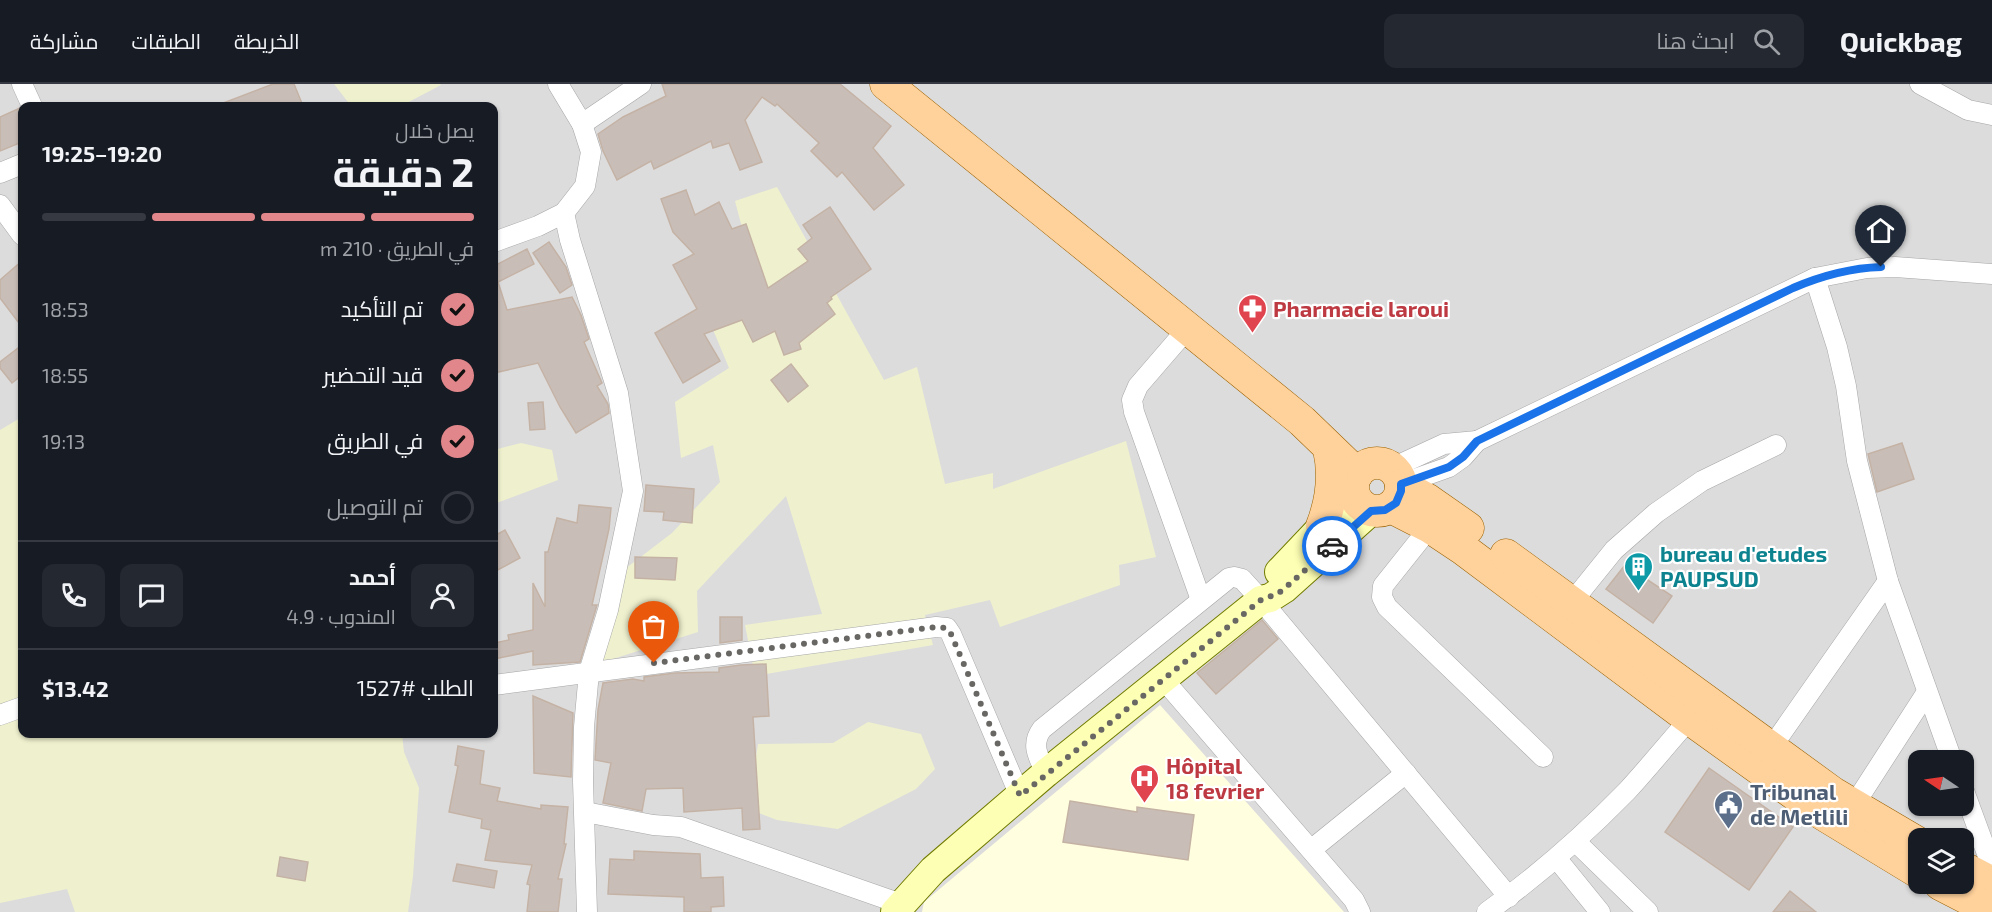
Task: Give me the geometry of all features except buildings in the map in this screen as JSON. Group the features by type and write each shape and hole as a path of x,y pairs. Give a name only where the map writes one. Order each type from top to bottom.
{"main road":[{"path":"886,84 1430,527 1699,710 1772,748 1833,793 1908,837"},
{"path":"912,84 1047,190 1314,407 1380,486 1428,500 1572,602 1821,813 1908,866"},
{"path":"1322,526 1328,510 1333,478 1328,445"},
{"path":"1261,600 1273,579 1322,526 1380,486"},
{"path":"898,908 933,870 1046,773 1261,600 1284,589 1380,486"},
{"path":"1974,873 1992,883"},
{"path":"1959,894 1992,911"}],"street":[{"path":"22,84 30,102"},
{"path":"498,241 538,226 564,213 585,186 591,152 582,124 558,84"},
{"path":"582,124 641,84"},
{"path":"1920,84 1968,110 1992,115"},
{"path":"0,172 18,165"},
{"path":"0,205 18,230"},
{"path":"564,213 570,240 618,393 633,491 608,610 589,672 582,781 585,812 587,912"},
{"path":"1380,486 1449,467 1463,457 1477,441 1815,278 1843,271 1895,267 1992,274"},
{"path":"1815,278 1837,347 1846,386 1857,461 1888,581 1948,750"},
{"path":"1188,328 1138,386 1132,400 1134,412 1201,600"},
{"path":"1572,602 1614,550 1656,513 1701,481 1776,445"},
{"path":"1430,527 1383,586 1382,597 1387,607 1543,757"},
{"path":"1046,773 1035,751 1038,735 1042,729 1228,578 1242,579 1509,897"},
{"path":"1772,748 1888,581"},
{"path":"498,684 936,627 946,628 951,634 1020,796"},
{"path":"1163,679 1312,849 1354,900 1360,912"},
{"path":"1854,805 1927,692"},
{"path":"0,715 18,708"},
{"path":"1488,912 1576,842 1627,790 1699,710"},
{"path":"1312,849 1406,773"},
{"path":"585,812 653,825 681,827 898,908"},
{"path":"1973,816 1992,867"},
{"path":"1576,842 1647,912"},
{"path":"1557,859 1600,912"}],"shaded area":[{"path":"0,84 1992,84 1992,912 0,912"},
{"path":"334,84 441,85 409,102 348,102"},
{"path":"777,187 884,380 917,367 945,484 993,473 993,489 1126,441 1156,557 1119,565 1120,585 1000,627 990,600 925,615 933,645 755,676 745,625 822,614 786,496 697,591 698,632 600,663 617,575 672,533 720,482 713,445 681,458 675,402 729,368 699,296 753,269 735,201"},
{"path":"18,419 18,738 402,738 404,752 419,788 408,912 75,912 67,889 0,903 0,430"},
{"path":"521,443 552,450 558,480 498,502 498,449"},
{"name":"Hôpital 18 fevrier","path":"1160,705 1344,912 922,912 924,902"},
{"path":"868,722 921,734 935,769 916,789 838,829 777,820 748,809 758,744 833,743"}],"way so far":[{"path":"654,663 936,627 946,628 951,634 1020,796 1261,600 1270,598 1284,589 1332,546"}],"place":[{"name":"Pharmacie laroui","path":"1252,334"},
{"name":"bureau d'etudes PAUPSUD","path":"1639,592"},
{"name":"Hôpital 18 fevrier","path":"1145,804"},
{"name":"Tribunal de Metlili","path":"1729,830"}],"route":[{"path":"1332,546 1371,511 1385,510 1396,503 1401,484 1449,467 1463,457 1477,441 1815,278 1843,271 1881,267"}]}
